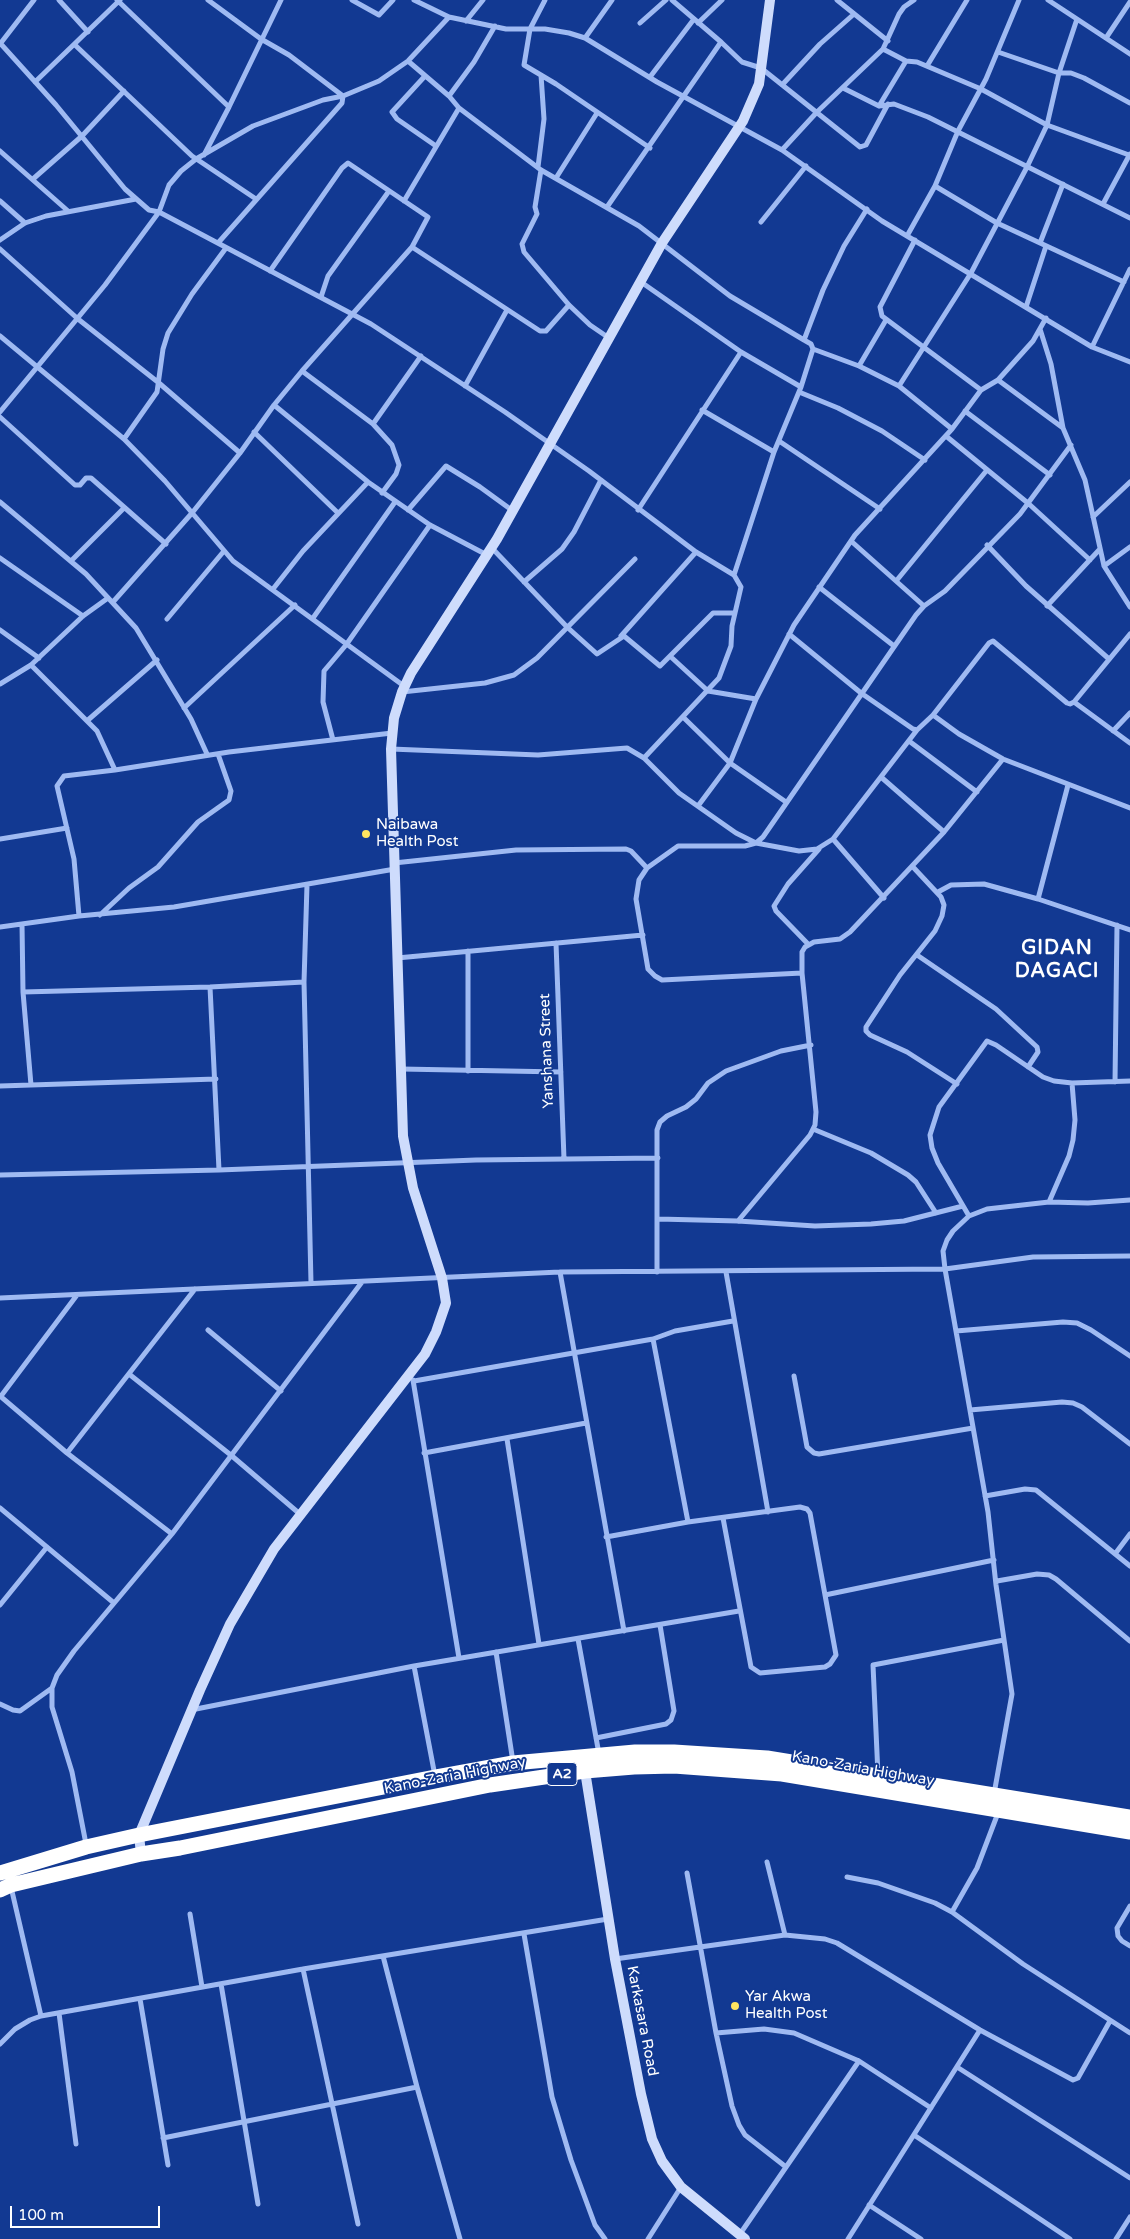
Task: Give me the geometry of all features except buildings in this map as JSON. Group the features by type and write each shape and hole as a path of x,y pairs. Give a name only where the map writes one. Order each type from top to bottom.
{"highway":[{"name":"Kano-Zaria Highway","path":"0,1873 86,1847 139,1835 436,1777 513,1763 635,1752 719,1754 768,1758 1130,1817"},
{"name":"Kano-Zaria Highway","path":"5,1888 141,1854 190,1846 490,1785 585,1771 674,1766 782,1774 1130,1832"}],"street":[{"path":"34,0 0,43 82,136 125,189 149,210 159,212 352,313 421,356 551,445 696,552 734,575 741,587 735,613 731,646 719,678 644,758"},
{"path":"59,0 88,32"},
{"path":"208,0 261,39 289,55 343,96"},
{"path":"203,156 229,108 281,0"},
{"path":"352,0 379,15 393,0"},
{"path":"414,0 449,17 506,29 530,29 569,33 585,38 684,97 782,150 908,236 1092,347 1130,362"},
{"path":"466,20 482,0"},
{"path":"546,0 530,29 523,64 650,148"},
{"path":"585,38 612,0"},
{"path":"640,24 666,0"},
{"path":"672,0 742,62 761,68 860,147 866,145 888,104"},
{"path":"650,77 696,21 722,0"},
{"path":"141,1854 139,1835 191,1710 230,1624 274,1549 413,1376 436,1332 446,1303 442,1278 407,1162 403,1136 391,749 394,718 403,689 513,511 662,243 740,126 759,84 770,0"},
{"path":"837,0 888,41"},
{"path":"782,150 817,112 883,49 904,7 914,0"},
{"path":"927,66 967,0"},
{"path":"908,236 935,186 958,131 981,89 1019,0"},
{"path":"1048,0 1130,54"},
{"path":"34,82 119,1 229,108"},
{"path":"1106,38 1130,2"},
{"path":"782,84 820,44 854,14"},
{"path":"0,412 36,366 106,285 159,212 169,185 180,171 196,159 252,126 323,100 343,96 379,81 408,61 449,17"},
{"path":"899,386 971,273 1027,167 1047,125 1059,73 1077,19"},
{"path":"449,96 474,62 495,26"},
{"path":"607,207 650,148 721,42"},
{"path":"75,45 196,159 256,199"},
{"path":"883,49 906,61 917,62 981,89 1047,125 1130,154 1103,204"},
{"path":"998,52 1059,73 1084,78 1130,103"},
{"path":"408,61 449,96 459,108 540,168 607,207 662,243 730,296 804,340 813,349 859,366 899,386 952,429"},
{"path":"879,106 906,61"},
{"path":"541,75 544,120 535,207 536,214 522,244 524,252 569,305 590,325 609,339"},
{"path":"425,76 392,112 396,119 436,146"},
{"path":"843,88 879,106 894,104 958,131 1130,218"},
{"path":"33,178 82,136 124,91"},
{"path":"218,243 342,103 343,96"},
{"path":"404,201 459,108"},
{"path":"556,178 597,113"},
{"path":"0,151 33,178 68,211"},
{"path":"113,602 192,513 302,371 412,247 428,217 351,164 345,165 270,271"},
{"path":"761,222 806,166"},
{"path":"1040,243 1063,184"},
{"path":"935,186 997,223 1124,282"},
{"path":"321,297 328,276 389,191"},
{"path":"0,240 26,223 68,211 136,199"},
{"path":"0,201 26,223"},
{"path":"804,340 823,290 844,246 867,209"},
{"path":"915,240 880,307 882,316 981,390"},
{"path":"1026,306 1046,246"},
{"path":"412,247 543,332 569,305"},
{"path":"124,439 157,392 163,349 168,333 192,294 226,248"},
{"path":"0,249 78,318 159,383 240,453"},
{"path":"1092,347 1130,269"},
{"path":"640,282 741,352 800,390 882,431 925,460"},
{"path":"465,386 507,310"},
{"path":"698,806 730,763 756,699 789,634 851,541 946,436 981,390 998,380 1032,341 1046,318"},
{"path":"859,366 886,320"},
{"path":"1040,329 1051,364 1064,428 1085,480 1104,566 1130,607"},
{"path":"0,336 124,439 165,481 233,561 314,618 403,689 428,691 506,679 537,658 635,559"},
{"path":"734,575 774,452 800,390 813,349"},
{"path":"638,510 741,352"},
{"path":"373,424 421,356"},
{"path":"302,371 373,424 392,445 399,465 396,474 382,493"},
{"path":"998,380 1064,428"},
{"path":"274,405 395,502 430,525 489,551 524,582 567,627 597,654 621,636 696,552"},
{"path":"702,410 774,452"},
{"path":"965,412 1050,475"},
{"path":"0,417 75,485 78,486 86,478 91,478 166,544"},
{"path":"254,432 338,513"},
{"path":"946,436 1029,504 1090,560"},
{"path":"779,441 880,509"},
{"path":"802,972 662,980 648,969 636,899 638,880 647,868 678,846 745,846 756,843 763,837 861,693 924,606 945,591 1029,504 1072,444"},
{"path":"408,510 446,466 480,487 513,511"},
{"path":"897,580 987,470"},
{"path":"524,582 562,549 574,532 600,480"},
{"path":"274,589 303,551 368,482"},
{"path":"1092,517 1130,482"},
{"path":"0,502 71,561 113,602 136,628 157,660 207,754"},
{"path":"314,618 395,502"},
{"path":"71,561 124,508"},
{"path":"333,740 323,702 322,679 324,671 346,645 430,525"},
{"path":"851,541 924,606"},
{"path":"987,546 1047,606 1109,659"},
{"path":"1104,566 1130,547"},
{"path":"1047,606 1099,550"},
{"path":"167,619 224,551"},
{"path":"0,558 83,616"},
{"path":"819,587 894,646"},
{"path":"0,684 31,665 83,616 108,598"},
{"path":"184,708 295,605"},
{"path":"621,636 629,640 656,666 660,666 671,657 712,613 735,613"},
{"path":"0,630 39,658"},
{"path":"789,634 861,693 913,730 918,730"},
{"path":"808,944 776,912 774,906 788,884 821,847 833,839 909,741 933,715 989,643 993,641 1070,704 1074,702 1130,634"},
{"path":"671,657 708,691 756,699"},
{"path":"88,720 157,660"},
{"path":"31,665 88,720 103,741 115,770"},
{"path":"1074,702 1130,743"},
{"path":"1113,731 1130,713"},
{"path":"933,715 959,734 1003,759 1130,808"},
{"path":"683,717 730,763 786,802"},
{"path":"79,916 74,859 57,786 64,776 115,770 207,754 393,733"},
{"path":"909,741 977,792"},
{"path":"391,749 538,755 627,748 644,758 679,792 736,833 756,843 799,851 821,847"},
{"path":"100,915 129,888 158,867 198,822 228,800 231,791 218,754"},
{"path":"738,1221 813,1129 816,1112 802,972 802,952 808,944 844,937 914,867 1003,759"},
{"path":"881,777 944,832"},
{"path":"1038,899 1068,785"},
{"path":"0,839 67,828"},
{"path":"833,839 884,898"},
{"path":"0,927 79,916 174,907 307,886 394,866 516,850 626,849 631,850 647,868"},
{"path":"914,867 938,892 944,906 942,916 917,955 900,975 866,1027 866,1031 870,1035 907,1052 956,1084"},
{"path":"938,892 951,885 984,884 1038,899 1130,930"},
{"path":"307,886 304,982 311,1283"},
{"path":"22,924 23,992 31,1084"},
{"path":"1114,1082 1117,925"},
{"path":"397,958 642,935"},
{"name":"Yanshana Street","path":"556,943 564,1159"},
{"path":"468,951 468,1071"},
{"path":"917,955 996,1009 1037,1047 1038,1052 1028,1067"},
{"path":"23,992 210,987 304,982"},
{"path":"210,987 216,1079 218,1170"},
{"path":"969,1216 938,1163 932,1148 930,1135 939,1107 987,1041 1054,1081 1130,1081"},
{"path":"657,1272 660,1122 696,1099 716,1076 781,1051 810,1045"},
{"path":"401,1069 561,1072"},
{"path":"0,1086 216,1079"},
{"path":"1049,1202 1069,1156 1073,1140 1075,1120 1072,1082"},
{"path":"813,1129 871,1153 908,1175 916,1182 936,1213"},
{"path":"0,1175 218,1170 407,1162 658,1158"},
{"path":"994,1794 1012,1694 986,1496 944,1269 943,1250 947,1240 969,1216 987,1210 1049,1202 1088,1203 1130,1200"},
{"path":"658,1219 738,1221 815,1226 871,1224 904,1221 963,1206"},
{"path":"0,1298 560,1272 944,1269 1033,1257 1130,1256"},
{"path":"560,1272 624,1631"},
{"path":"726,1272 733,1322 768,1512"},
{"path":"86,1847 72,1772 52,1707 52,1688 57,1675 68,1659 172,1534 281,1392 362,1282"},
{"path":"67,1454 195,1290"},
{"path":"77,1295 0,1396 67,1454 172,1534"},
{"path":"413,1376 653,1339 675,1331 733,1322"},
{"path":"956,1331 1064,1322 1077,1323 1130,1356"},
{"path":"208,1330 281,1392"},
{"path":"653,1339 688,1522"},
{"path":"130,1374 232,1456 300,1515"},
{"path":"413,1376 424,1453 459,1658"},
{"path":"794,1376 807,1447 814,1453 819,1454 973,1428"},
{"path":"970,1410 1062,1402 1073,1403 1130,1444"},
{"path":"424,1453 586,1423"},
{"path":"506,1439 538,1644"},
{"path":"986,1496 1025,1489 1036,1490 1130,1566"},
{"path":"606,1537 688,1522 800,1507 807,1509 810,1513 836,1655 830,1664 825,1667 760,1673 751,1667 723,1518"},
{"path":"0,1508 114,1603"},
{"path":"1115,1554 1130,1534"},
{"path":"0,1605 47,1547"},
{"path":"825,1594 994,1560"},
{"path":"997,1581 1037,1574 1056,1578 1130,1641"},
{"path":"191,1710 414,1666 739,1611"},
{"path":"596,1738 666,1724 671,1720 674,1712 660,1625"},
{"path":"578,1639 599,1754"},
{"path":"878,1775 873,1665 1004,1640"},
{"path":"496,1652 513,1763"},
{"path":"414,1666 436,1777"},
{"path":"0,1704 20,1711 52,1688"},
{"name":"Karkasara Road","path":"585,1771 615,1959 640,2094 652,2138 662,2161 681,2187 743,2237"},
{"path":"952,1912 976,1868 999,1810"},
{"path":"767,1862 785,1935"},
{"path":"688,1873 716,2033 732,2106 745,2135 786,2167"},
{"path":"847,1877 878,1883 935,1903 952,1912 1023,1964 1130,2033"},
{"path":"5,1888 41,2016"},
{"path":"1130,1906 1117,1928 1118,1936 1130,1946"},
{"path":"190,1914 202,1987"},
{"path":"0,2044 15,2029 41,2016 303,1969 609,1919"},
{"path":"524,1934 552,2097 581,2188 595,2225 605,2239"},
{"path":"615,1959 785,1935 825,1939 837,1943 980,2030 1073,2080 1078,2078 1110,2021"},
{"path":"383,1956 417,2087 460,2239"},
{"path":"303,1969 358,2224"},
{"path":"221,1984 258,2204"},
{"path":"140,1999 168,2165"},
{"path":"59,2013 76,2144"},
{"path":"716,2033 764,2029 794,2033 859,2061 931,2108"},
{"path":"848,2239 980,2030"},
{"path":"743,2237 786,2167 859,2061"},
{"path":"957,2067 1130,2178"},
{"path":"164,2138 417,2087"},
{"path":"914,2135 1070,2239"},
{"path":"648,2239 681,2187"},
{"path":"870,2205 921,2239"},
{"path":"1116,2239 1130,2217"}],"place":[{"name":"Naibawa Health Post","path":"366,834"},
{"name":"Yar Akwa Health Post","path":"735,2006"}],"district":[{"name":"GIDAN DAGACI","path":"1057,960"}]}
